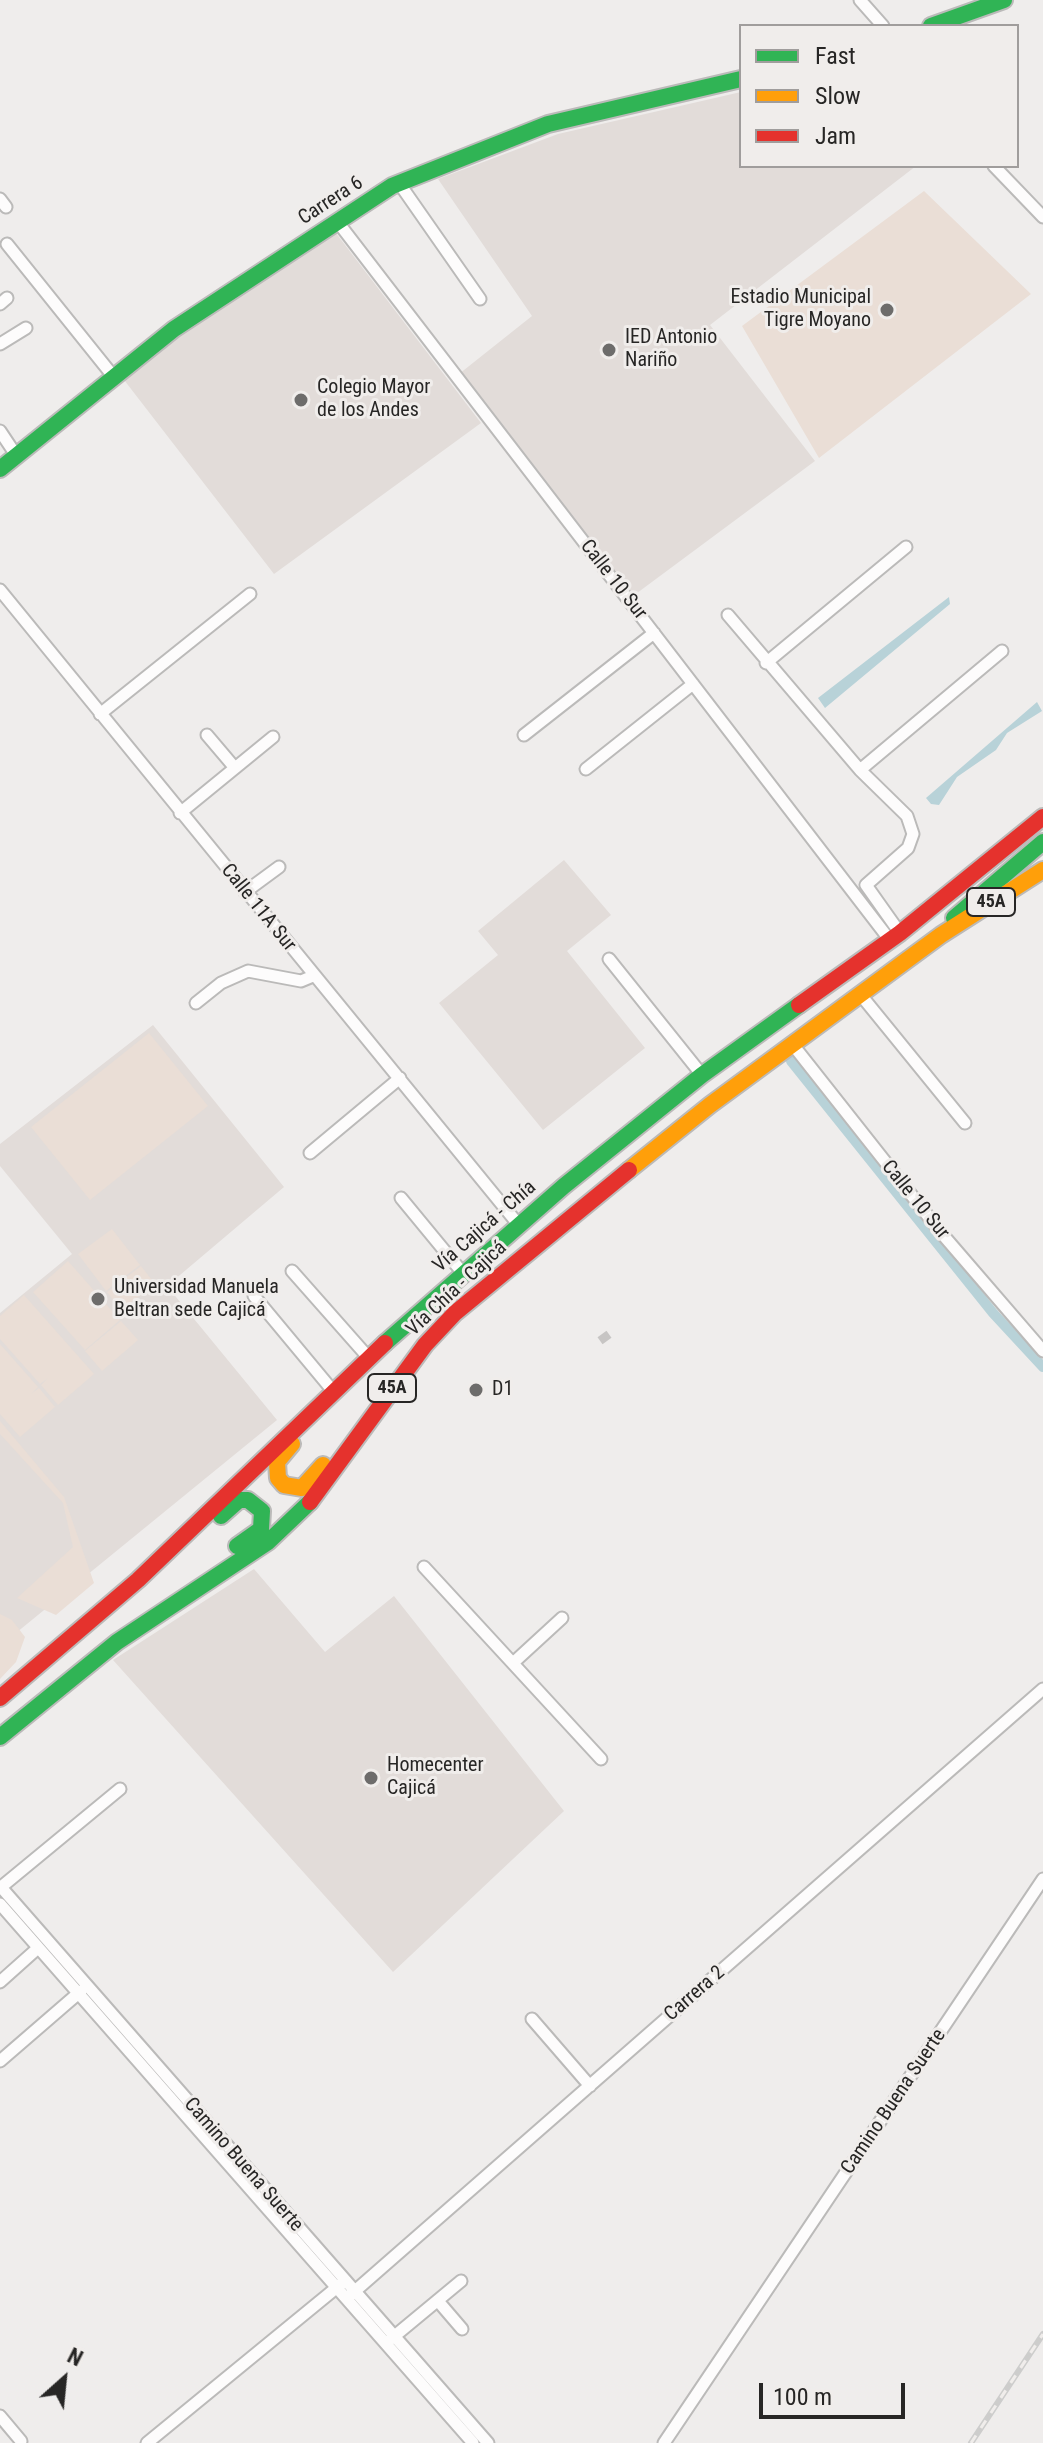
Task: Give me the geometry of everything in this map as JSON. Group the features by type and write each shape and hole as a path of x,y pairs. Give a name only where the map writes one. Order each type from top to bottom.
{"main road":[{"path":"937,24 1004,0"},
{"name":"Carrera 6","path":"0,469 174,329 399,183 548,124 739,79"},
{"name":"45A","path":"1036,821 1043,807"},
{"name":"Vía Cajicá - Chía","path":"0,1698 138,1580 368,1357 518,1224 702,1075 895,936 1036,821"},
{"name":"45A","path":"941,935 952,920 1043,842"},
{"name":"45A","path":"941,935 1043,870"},
{"name":"Vía Chía - Cajicá","path":"0,1737 117,1642 268,1542 302,1512 410,1363 455,1313 588,1201 941,935"},
{"path":"328,1395 320,1415 277,1462 278,1478 292,1489 302,1488 313,1480 358,1416 380,1405"},
{"path":"76,1634 96,1630 239,1500 256,1504 262,1511 261,1529 200,1570 186,1594"}],"street":[{"path":"860,0 881,24"},
{"path":"996,168 1043,217"},
{"path":"399,183 480,299"},
{"name":"Calle 10 Sur","path":"337,221 693,684 895,936"},
{"path":"7,244 113,376"},
{"path":"0,344 26,328"},
{"path":"0,431 16,455"},
{"path":"766,663 906,547"},
{"name":"Calle 11A Sur","path":"0,590 518,1224"},
{"path":"100,714 250,594"},
{"path":"728,615 860,770 907,816 913,834 908,848 866,885 895,936"},
{"path":"524,735 654,633"},
{"path":"860,770 1002,651"},
{"path":"586,769 693,684"},
{"path":"207,735 235,768"},
{"path":"180,813 273,737"},
{"path":"245,892 279,867"},
{"path":"609,959 702,1075"},
{"path":"196,1003 221,983 248,971 301,981 313,976"},
{"path":"860,994 965,1123"},
{"name":"Calle 10 Sur","path":"793,1045 943,1235 1043,1351"},
{"path":"310,1153 400,1078"},
{"path":"401,1198 462,1272"},
{"path":"292,1271 368,1357"},
{"path":"254,1296 328,1395"},
{"path":"424,1567 601,1759"},
{"path":"513,1663 562,1618"},
{"name":"Carrera 2","path":"351,2295 1043,1689"},
{"path":"0,1887 120,1789"},
{"name":"Camino Buena Suerte","path":"0,1887 82,1990 201,2126 454,2413 488,2443"},
{"name":"Camino Buena Suerte","path":"664,2443 1041,1887"},
{"name":"Camino Buena Suerte","path":"0,1904 38,1948 82,1990"},
{"path":"0,1982 38,1948"},
{"path":"0,2061 82,1990"},
{"path":"532,2019 590,2086"},
{"path":"390,2340 461,2281"},
{"path":"147,2443 341,2284"},
{"path":"438,2301 462,2329"},
{"name":"Camino Buena Suerte","path":"454,2413 473,2443"},
{"path":"0,2416 21,2441"}],"shaded area":[{"name":"IED Antonio Nariño","path":"739,92 739,168 913,168 710,325 815,461 629,599 459,374 532,316 438,179 558,134"},
{"name":"Estadio Municipal Tigre Moyano","path":"924,191 1031,294 819,458 742,326"},
{"name":"Colegio Mayor de los Andes","path":"329,224 481,423 274,574 121,376"},
{"path":"564,860 611,915 567,951 645,1048 543,1130 439,1003 498,955 478,931"},
{"name":"Universidad Manuela Beltran sede Cajicá","path":"153,1025 284,1187 167,1286 277,1420 0,1646 0,1313 72,1254 0,1166 0,1144"},
{"path":"149,1033 208,1106 90,1200 31,1127"},
{"path":"112,1229 140,1265 106,1291 78,1254"},
{"path":"68,1261 120,1320 85,1350 33,1292"},
{"path":"141,1266 155,1284 121,1310 107,1292"},
{"path":"24,1295 94,1374 58,1405 41,1385 48,1378 40,1384 0,1339 0,1316"},
{"path":"121,1321 138,1340 102,1371 85,1351"},
{"path":"0,1344 38,1387 31,1394 39,1388 55,1407 20,1437 0,1414"},
{"path":"0,1421 64,1497 94,1583 56,1615 17,1598 73,1547 63,1503 0,1434"},
{"path":"254,1569 325,1652 394,1596 564,1811 393,1972 113,1660"},
{"path":"0,1614 12,1620 25,1637 16,1662 0,1679"}],"water":[{"path":"949,597 950,604 825,708 818,698"},
{"path":"1037,702 1042,711 1007,733 996,750 957,777 939,805 931,804 926,798"}],"waterway":[{"path":"791,1061 993,1313 1043,1367"}],"tunnel":[{"path":"602,1334 607,1341"}],"railway":[{"path":"971,2443 1043,2334"}],"traffic: fast":[{"path":"937,24 1004,0"},
{"path":"0,469 174,329 392,186 548,124 739,79"},
{"path":"954,918 1043,842"},
{"path":"385,1343 564,1186 702,1075 799,1005"},
{"path":"221,1516 239,1500 248,1500 262,1511 261,1529 237,1546"},
{"path":"0,1737 117,1642 268,1542 310,1502"}],"traffic: slow":[{"path":"629,1170 710,1105 941,935 1043,870"},
{"path":"292,1444 277,1462 278,1478 284,1485 302,1488 323,1465"}],"traffic: jam":[{"path":"799,1005 900,933 1043,817"},
{"path":"310,1502 425,1345 455,1313 629,1170"},
{"path":"0,1698 138,1580 385,1343"}],"place":[{"name":"Estadio Municipal Tigre Moyano","path":"887,310"},
{"name":"IED Antonio Nariño","path":"609,350"},
{"name":"Colegio Mayor de los Andes","path":"301,400"},
{"name":"Universidad Manuela Beltran sede Cajicá","path":"98,1299"},
{"name":"D1","path":"476,1390"},
{"name":"Homecenter Cajicá","path":"371,1778"}]}
